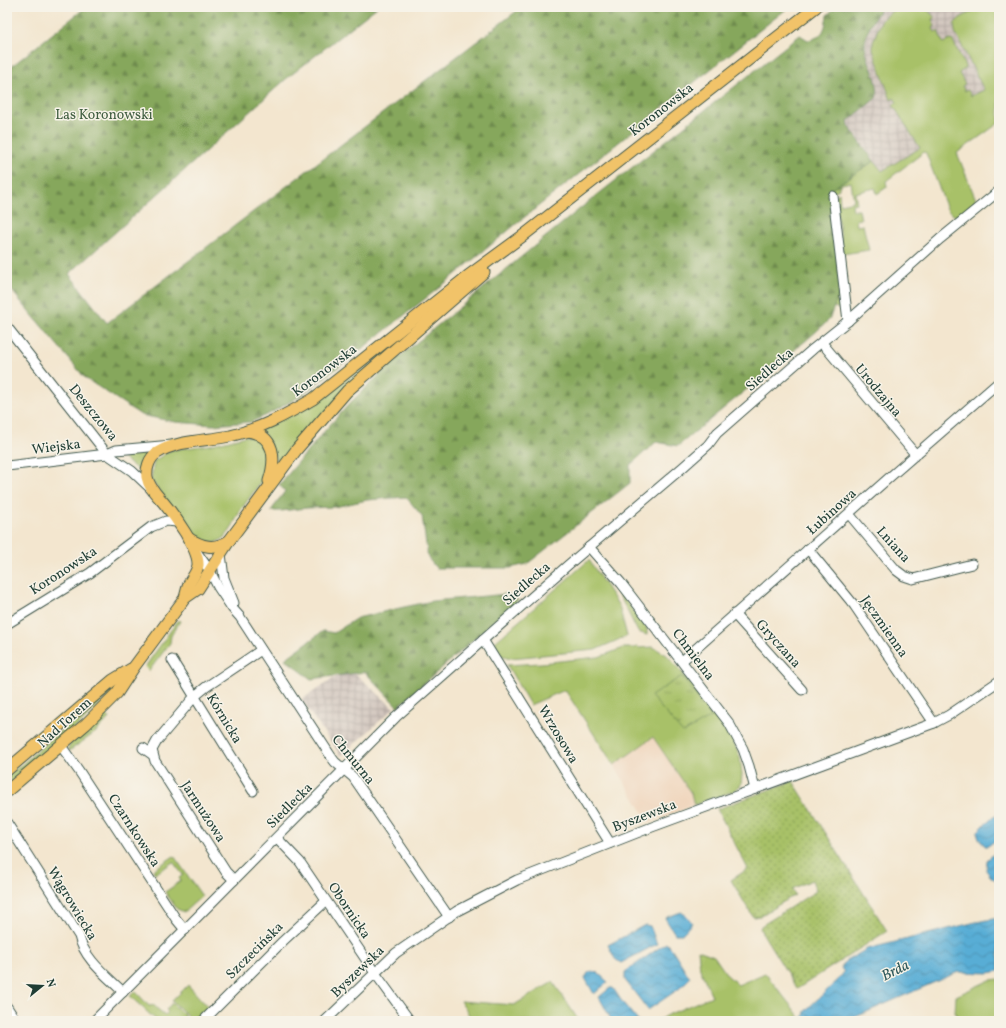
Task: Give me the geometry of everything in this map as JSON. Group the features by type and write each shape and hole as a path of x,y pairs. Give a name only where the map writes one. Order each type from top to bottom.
{"main road":[{"name":"Koronowska","path":"177,444 247,432 274,421 312,399 468,276 524,235 816,7"},
{"name":"Koronowska","path":"210,571 268,486 297,449 347,391 511,249 524,235"},
{"path":"247,432 254,432 264,437 273,451 274,465 268,486"},
{"path":"152,490 147,477 151,459 157,453 177,444"},
{"name":"Deszczowa","path":"152,490 167,507 194,547"},
{"path":"187,538 198,544 210,547 222,545 230,540"},
{"name":"Nad Torem","path":"7,791 86,724 117,693 134,667 185,598 198,567 194,547"},
{"name":"Nad Torem","path":"185,598 198,590 210,571"},
{"name":"Nad Torem","path":"7,770 113,680 134,667"}],"street":[{"name":"Siedlecka","path":"94,1021 396,717 589,547 682,468 708,445 717,433 813,349 848,321 940,239 999,191"},
{"path":"833,196 848,321"},
{"name":"Deszczowa","path":"7,327 108,454 132,471 152,490"},
{"name":"Urodzajna","path":"822,343 916,455"},
{"name":"Łubinowa","path":"682,661 999,382"},
{"name":"Koronowska","path":"108,454 116,450 177,444"},
{"name":"Wiejska","path":"7,466 108,454"},
{"name":"Lniana","path":"849,514 888,561 904,576 913,579 972,564"},
{"name":"Koronowska","path":"7,624 90,573 155,525 166,521 177,522"},
{"name":"Chmurna","path":"194,547 210,571 218,587 240,617"},
{"name":"Chmielna","path":"589,547 622,583 729,723 738,739 749,766 755,789"},
{"name":"Jęczmienna","path":"808,549 854,605 934,723"},
{"name":"Chmurna","path":"221,554 222,571 225,583 240,617 332,758 353,777 449,917"},
{"name":"Gryczana","path":"734,614 802,690"},
{"name":"Wrzosowa","path":"483,640 610,844"},
{"path":"152,755 152,750 157,741 195,696 261,650"},
{"name":"Kórnicka","path":"172,660 253,790"},
{"name":"Byszewska","path":"325,1021 396,953 449,917 517,880 755,789 934,723 949,715 999,681"},
{"name":"Czarnkowska","path":"61,746 176,919 185,930"},
{"name":"Jarmużowa","path":"143,748 152,755 226,872 234,880"},
{"name":"Wągrowiecka","path":"7,823 79,936 81,945 97,966 123,992"},
{"name":"Obornicka","path":"277,838 300,862 375,973 410,1021"},
{"name":"Szczecińska","path":"203,1021 282,941 326,901"},
{"path":"7,1007 16,1021"}],"shaded area":[{"path":"879,7 999,7 999,123 935,169 923,148 883,172 848,125 866,53 865,41 871,24 880,8"},
{"path":"349,668 394,708 341,756 301,700"},
{"path":"653,736 691,793 694,805 649,822 614,765"}],"green space":[{"name":"Las Koronowski","path":"86,7 377,7 286,79 69,274 107,323 522,7 789,7 521,220 445,283 302,395 267,415 251,422 213,425 175,422 141,415 85,378 7,285 7,70"},
{"path":"836,7 880,8 869,28 865,46 877,86 876,98 848,121 849,127 874,161 830,190 841,288 829,320 809,338 678,446 656,442 630,465 630,483 527,564 510,568 436,568 428,558 422,516 406,497 367,500 335,507 271,511 285,491 279,485 352,401 393,362 582,207 800,35 808,40 821,34 823,32 827,15"},
{"path":"900,7 924,8 928,10 935,18 932,19 935,26 933,28 935,32 938,31 943,43 950,40 953,41 966,68 959,73 965,84 962,86 965,91 968,90 971,96 984,90 955,32 954,24 960,18 981,7 997,7 999,10 999,123 957,153 977,202 962,214 956,216 951,214 947,209 926,153 924,152 886,181 887,187 877,194 875,188 855,193 857,203 852,204 853,210 859,210 861,219 856,220 857,226 863,225 869,250 843,254 835,196 839,193 840,204 854,201 851,182 842,184 839,186 839,189 832,193 844,308 843,310 834,307 841,288 830,190 874,161 882,171 920,148 893,105 897,102 894,98 891,100 873,50 873,42 881,21 892,11"},
{"path":"408,329 410,330 295,444 280,462 278,462 261,430"},
{"path":"246,436 259,439 269,452 267,473 240,511 230,531 223,539 214,543 192,536 151,480 154,461 171,450 209,445"},
{"path":"151,451 142,473 118,454"},
{"path":"589,560 619,606 627,636 595,650 511,658 499,655 495,642"},
{"path":"614,585 647,628 647,635 638,632"},
{"path":"507,594 518,600 398,707 365,672 311,679 285,659 323,631 334,633 357,618 432,601"},
{"path":"178,620 180,621 171,636 170,643 149,671 145,667"},
{"path":"637,646 638,648 653,647 667,655 721,718 740,757 742,774 741,785 734,791 694,805 691,793 653,737 614,765 565,690 530,705 507,665 598,657 624,648 635,648"},
{"path":"682,676 711,717 683,733 651,696"},
{"path":"119,680 122,680 81,723 7,785 7,777"},
{"path":"104,713 109,718 96,732 69,751 68,748 71,743"},
{"path":"793,781 887,931 797,989 760,929 761,926 816,891 812,880 792,889 795,895 760,916 753,917 731,880 748,869 717,809"},
{"path":"174,856 202,896 184,912 177,909 165,892 181,881 179,878 183,875 173,862 155,874 153,870"},
{"path":"698,950 714,956 727,975 738,985 765,973 803,1021 658,1021 665,1016 712,996 700,969"},
{"path":"999,979 999,1021 963,1021 955,1013 956,996 990,980"},
{"path":"553,982 579,1021 473,1021 460,1001 514,1005"},
{"path":"188,985 208,1007 193,1021 172,1001"},
{"path":"135,991 149,1006 155,1005 155,1007 165,1015 168,1012 166,1010 172,1003 186,1017 184,1021 157,1021 130,996"}],"water":[{"path":"999,814 999,842 996,840 988,846 985,846 979,838 977,832 990,819"},
{"path":"999,849 999,882 991,877 986,870 987,860"},
{"path":"681,912 687,916 692,923 682,934 675,934 665,918"},
{"name":"Brda","path":"999,918 999,971 989,973 958,972 846,1021 803,1021 805,1011 838,980 844,972 841,968 846,961 867,949 976,922"},
{"path":"645,925 650,926 657,944 621,963 615,959 608,945"},
{"path":"666,943 672,949 690,978 680,988 648,1010 625,980 625,972"},
{"path":"592,971 598,973 608,982 594,994 585,978 588,973"},
{"path":"610,988 613,988 638,1021 612,1021 599,997"}]}
